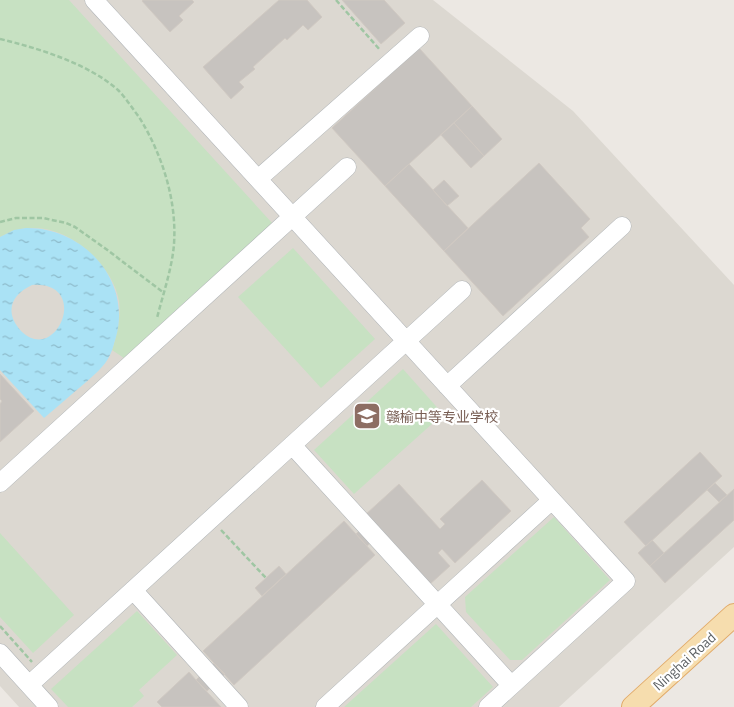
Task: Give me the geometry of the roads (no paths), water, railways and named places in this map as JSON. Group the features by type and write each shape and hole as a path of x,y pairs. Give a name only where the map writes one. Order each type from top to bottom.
{"main road":[{"name":"Ninghai Road","path":"633,707 734,615"},
{"name":"Ninghai Road","path":"654,707 734,634"}],"lane":[{"path":"94,0 626,581 488,707"},
{"path":"258,179 420,36"},
{"path":"0,483 347,167"},
{"path":"448,386 622,226"},
{"path":"29,685 462,290"},
{"path":"292,445 511,685"},
{"path":"325,707 552,500"},
{"path":"133,590 239,707"},
{"path":"0,653 49,707"}],"water":[{"path":"26,228 47,230 66,236 98,260 109,277 117,295 119,316 116,337 108,359 96,374 44,418 0,370 0,237 14,230","holes":["32,285 50,287 61,295 64,307 62,320 56,331 46,338 34,339 21,331 16,324 11,311 12,305 19,294"]}],"place":[{"name":"赣榆中等专业学校","path":"367,416"}]}
